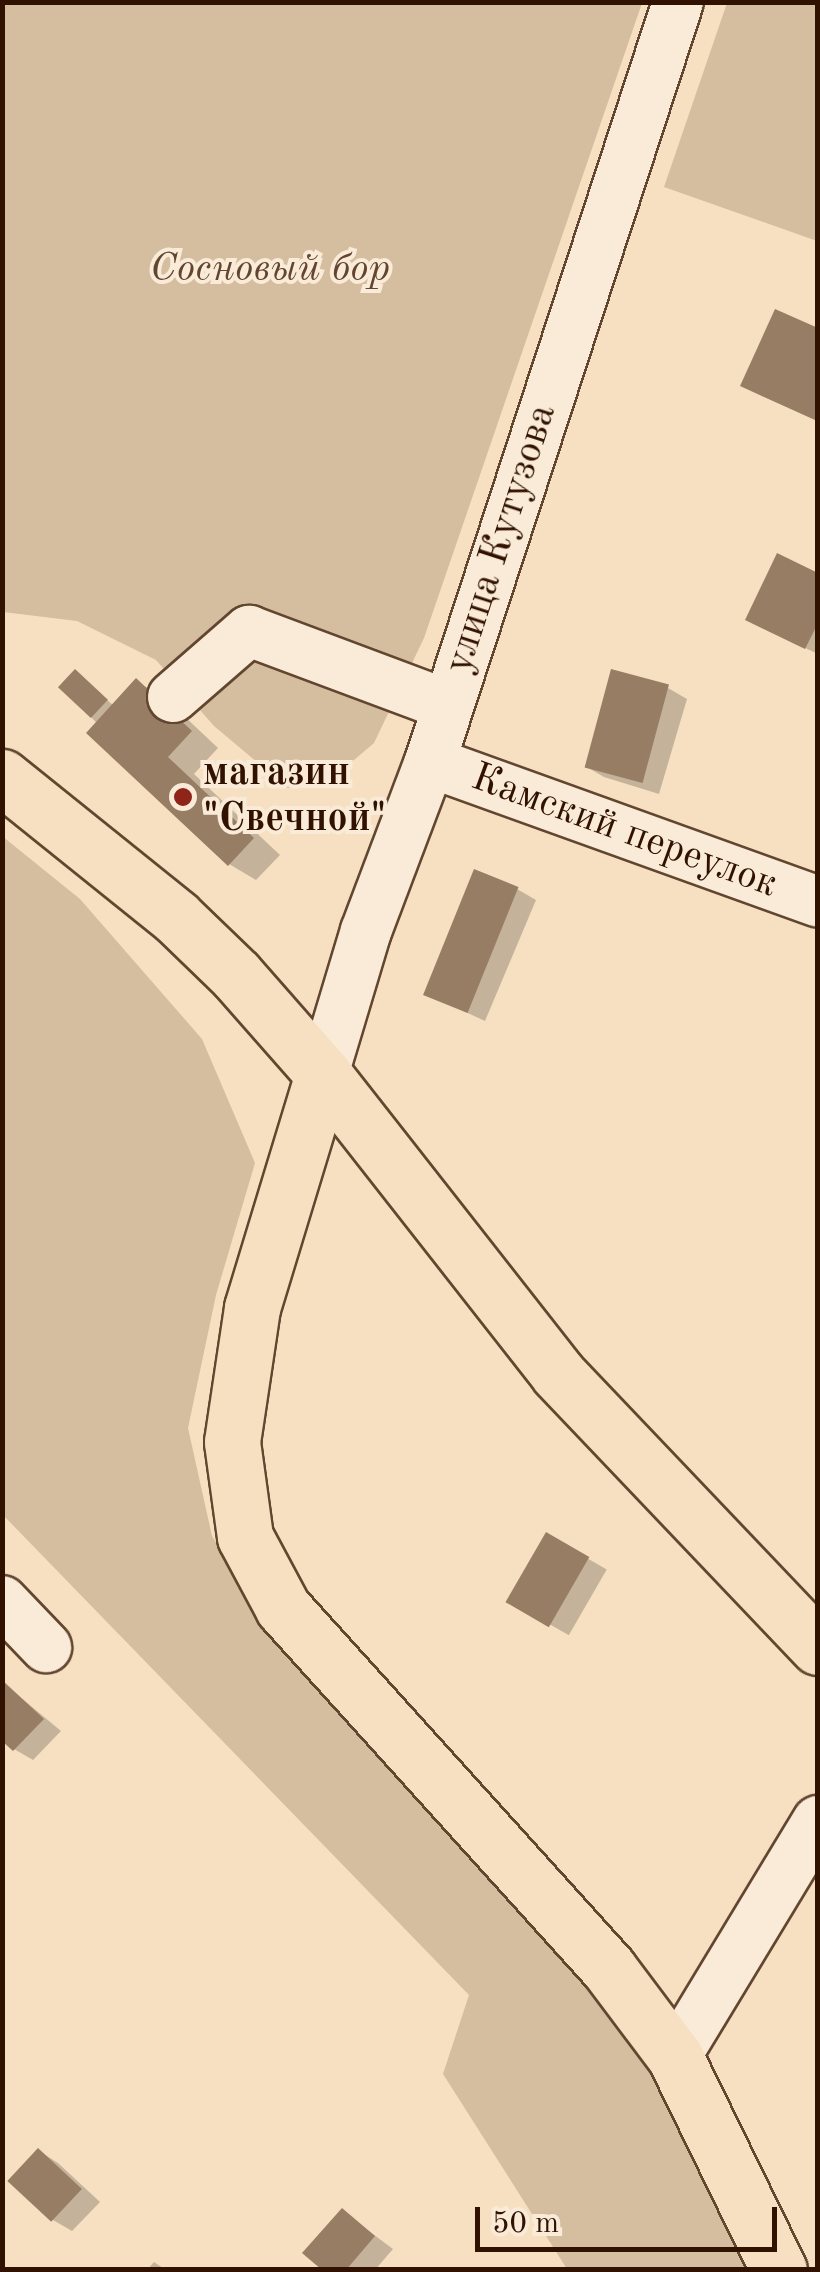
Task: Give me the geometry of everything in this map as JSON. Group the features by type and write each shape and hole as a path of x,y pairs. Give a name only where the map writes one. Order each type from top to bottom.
{"main road":[{"path":"2,777 176,917 236,975 322,1074 558,1374 818,1647"},
{"path":"322,1074 252,1308 232,1442 244,1537 283,1608 608,1969 675,2057 779,2270"}],"street":[{"name":"улица Кутузова","path":"322,1074 366,931 430,762 678,2"},
{"path":"173,697 250,631 447,705"},
{"name":"Камский переулок","path":"430,762 818,902"},
{"path":"2,1601 46,1647"},
{"path":"675,2057 818,1821"}],"green space":[{"name":"Сосновый бор","path":"3,3 642,3 424,638 374,743 354,760 288,788 214,726 156,660 77,621 3,612"},
{"path":"727,3 817,3 817,241 664,187"},
{"path":"2,836 80,899 202,1039 255,1163 216,1295 188,1428 212,1536 270,1631 596,1985 655,2073 760,2269 567,2269 443,2074 469,1995 3,1515"}],"building":[{"path":"775,309 818,328 815,420 740,386"},
{"path":"777,553 818,573 818,623 805,649 745,620"},
{"path":"75,669 108,700 91,718 58,687"},
{"path":"611,669 669,685 643,783 585,768"},
{"name":"магазин \"Свечной\"","path":"136,678 192,731 168,757 254,838 228,866 86,733"},
{"path":"474,869 519,887 468,1013 423,995"},
{"path":"546,1532 589,1557 549,1627 506,1602"},
{"path":"2,1680 44,1719 13,1751 2,1741"},
{"path":"38,2148 82,2189 51,2222 7,2181"},
{"path":"342,2208 375,2236 346,2270 322,2270 302,2253"}],"place":[{"name":"магазин \"Свечной\"","path":"183,797"}]}
